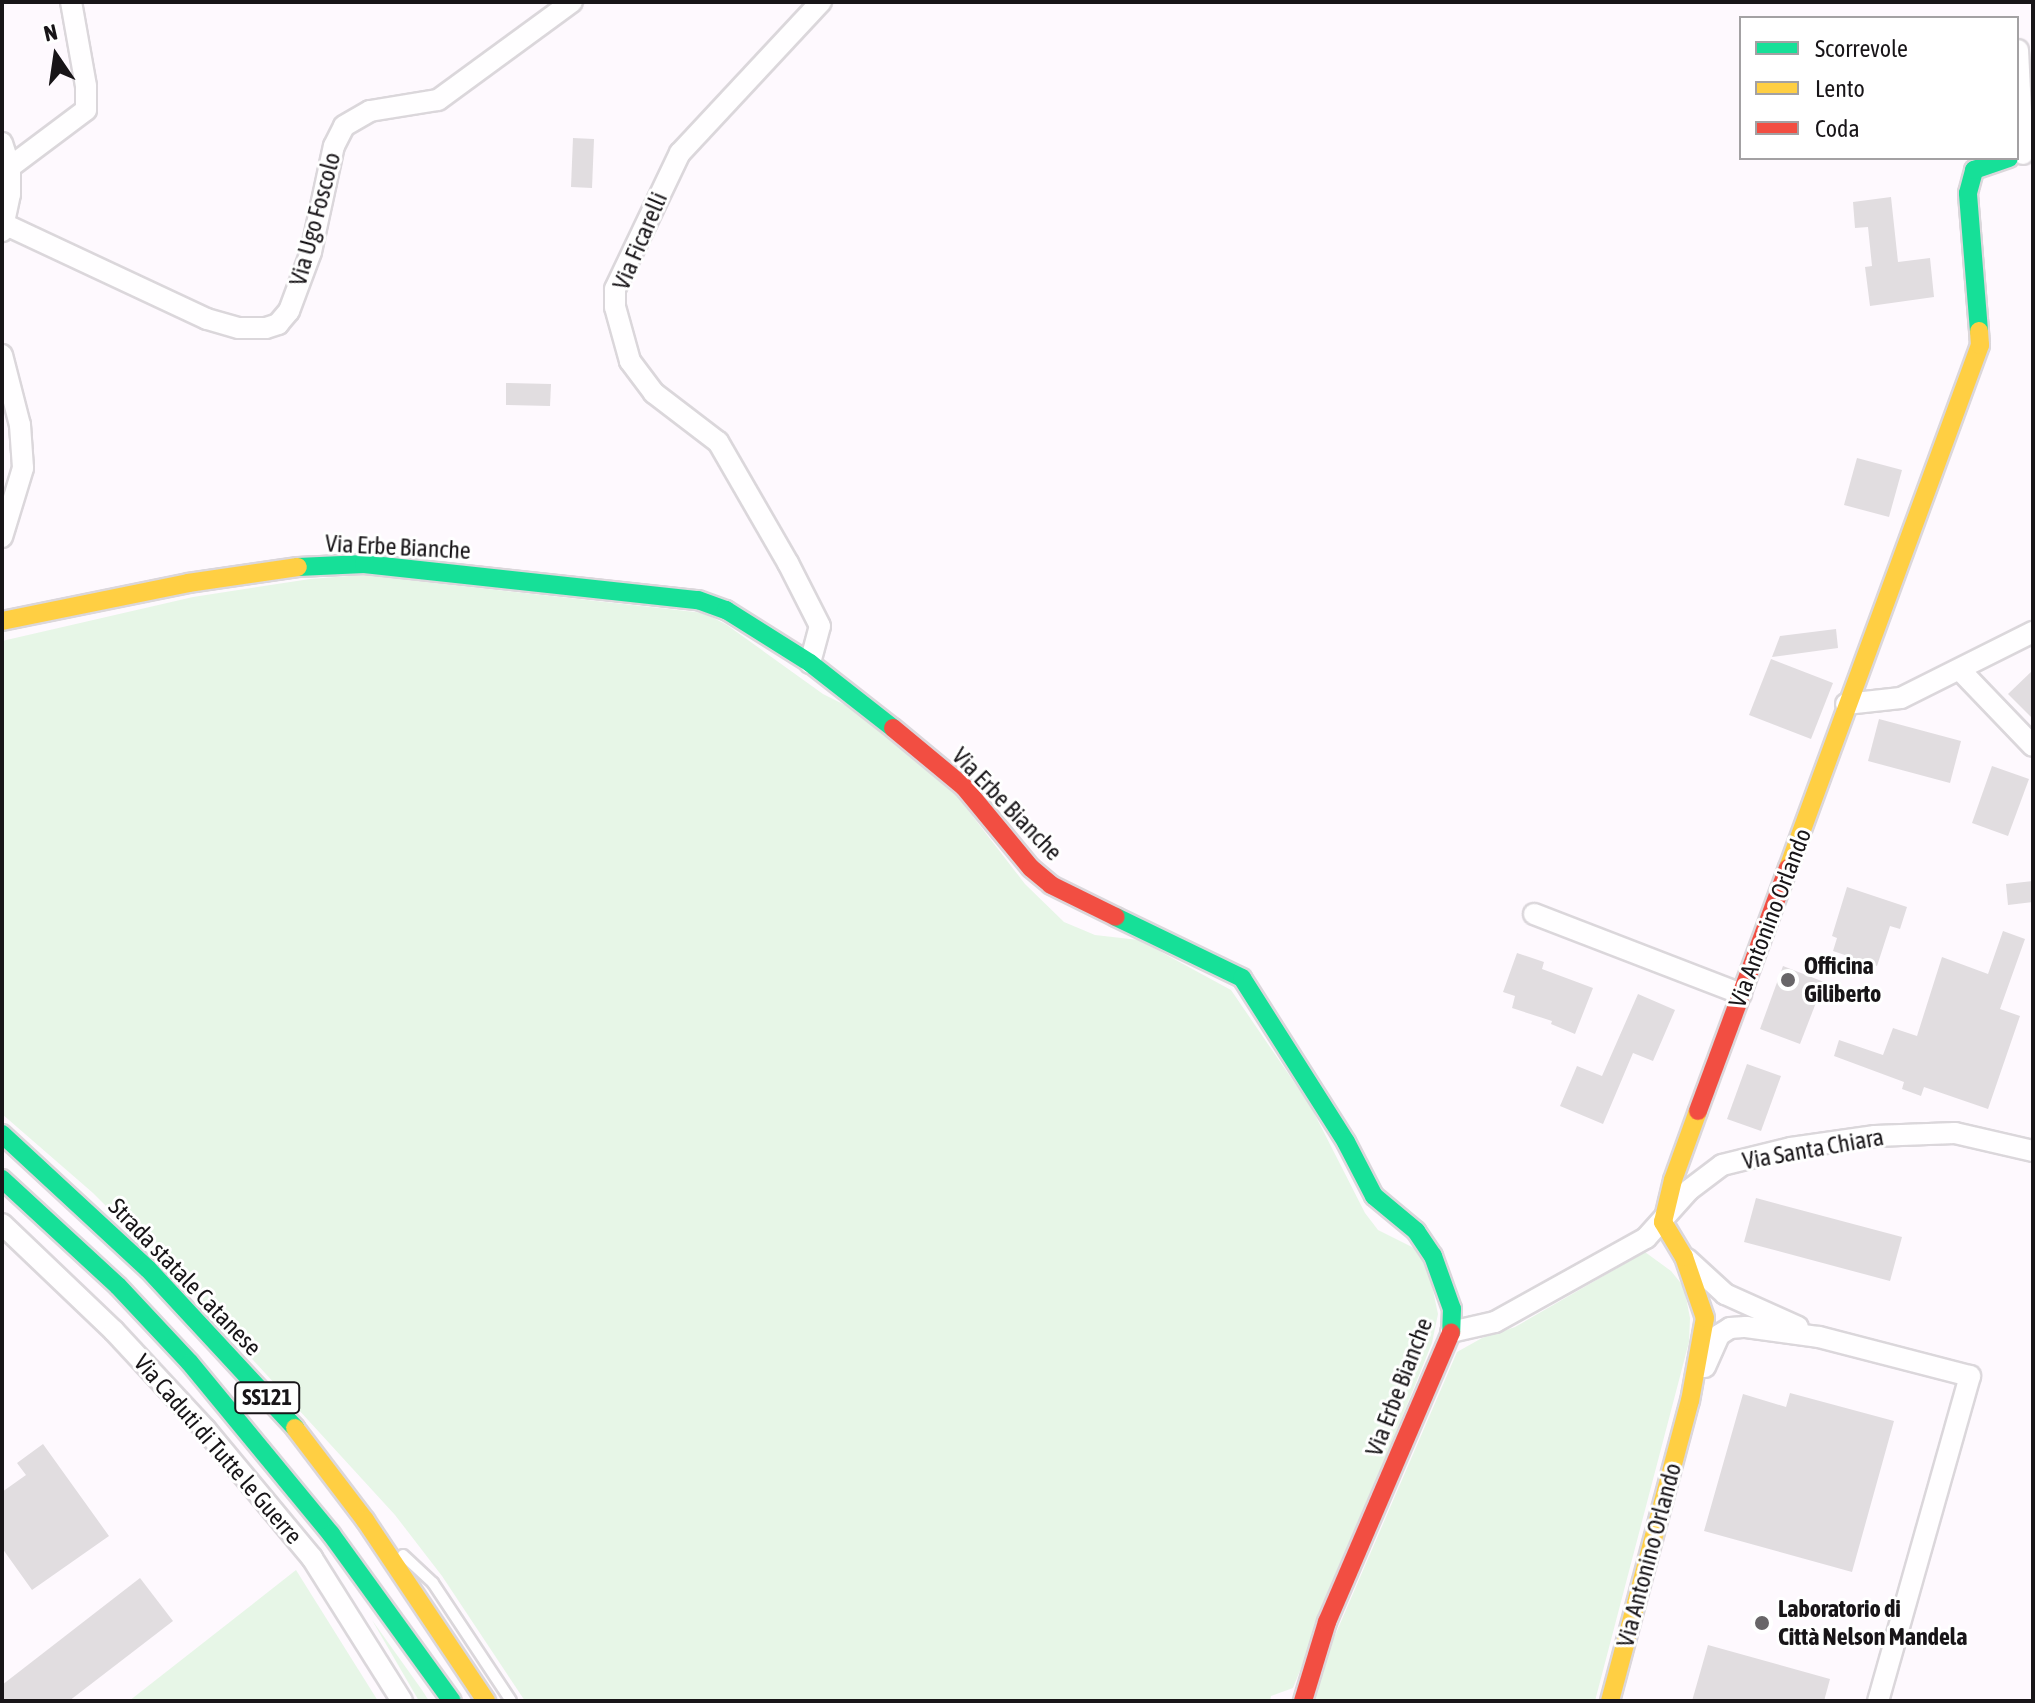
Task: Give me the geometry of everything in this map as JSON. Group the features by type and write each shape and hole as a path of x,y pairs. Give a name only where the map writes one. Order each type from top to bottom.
{"street":[{"path":"10,167 86,110 86,86 71,2"},
{"name":"Via Ugo Foscolo","path":"3,227 207,319 239,328 278,324 289,311 311,252 334,146 344,126 370,111 438,100 572,2"},
{"name":"Via Ficarelli","path":"810,663 820,626 788,563 718,442 654,393 630,361 615,307 615,289 680,153 821,2"},
{"path":"2019,85 2021,155"},
{"path":"2,143 10,167 10,194 3,227"},
{"name":"Via Antonino Orlando","path":"1610,1701 1688,1408 1705,1318 1684,1257 1663,1222 1673,1180 1980,345 1968,193 1974,170 2005,160"},
{"path":"2,355 20,425 23,468 2,537"},
{"name":"Via Erbe Bianche","path":"2,621 201,581 308,566 364,564 698,600 726,610 810,663 964,787 1031,868 1051,885 1242,978 1346,1142 1374,1196 1416,1231 1433,1256 1452,1309 1451,1332 1327,1622 1303,1701"},
{"path":"1846,704 1901,698 2033,632"},
{"path":"1960,670 2033,746"},
{"path":"1534,914 1741,994"},
{"name":"Via Santa Chiara","path":"1451,1332 1495,1322 1646,1238 1689,1190 1722,1165 1791,1148 1875,1136 1955,1133 2033,1151"},
{"name":"Strada statale Catanese","path":"2,1134 148,1269 293,1426 365,1520 486,1701"},
{"name":"SS121","path":"2,1179 118,1286 190,1363 331,1534 452,1701"},
{"name":"Via Caduti di Tutte le Guerre","path":"2,1224 114,1331 205,1429 312,1558 402,1701"},
{"path":"1684,1257 1725,1294 1819,1337"},
{"path":"1688,1408 1719,1335 1730,1328 1746,1327 1819,1337 1970,1376 1878,1701"}],"lane":[{"path":"365,1520 433,1583 511,1701"}],"green space":[{"path":"362,575 704,613 727,625 823,694 853,709 957,796 1025,884 1064,922 1095,935 1139,940 1231,990 1311,1107 1365,1213 1378,1230 1416,1249 1430,1276 1438,1314 1432,1343 1293,1688 1271,1696 1270,1701 525,1701 442,1576 395,1515 177,1277 93,1193 2,1114 2,641 193,597 310,579"},
{"path":"1645,1252 1671,1271 1684,1287 1690,1318 1689,1342 1595,1701 1314,1701 1330,1647 1457,1352 1482,1338 1515,1327"},
{"path":"296,1570 378,1701 129,1701"},
{"path":"372,1620 422,1690 429,1701 419,1701"}],"building":[{"path":"573,138 594,139 592,188 571,187"},
{"path":"1891,197 1898,262 1930,258 1934,297 1870,306 1865,267 1872,266 1868,227 1855,228 1853,202"},
{"path":"506,383 551,384 550,406 506,405"},
{"path":"1857,458 1902,470 1889,517 1844,505"},
{"path":"1836,629 1838,648 1772,657 1780,636"},
{"path":"1771,659 1833,683 1811,739 1749,715"},
{"path":"2033,670 2033,719 2008,694"},
{"path":"1879,719 1961,741 1950,783 1868,761"},
{"path":"1992,766 2029,779 2008,836 1972,823"},
{"path":"2033,881 2033,902 2008,905 2006,884"},
{"path":"1847,887 1907,907 1900,929 1890,926 1877,966 1833,951 1837,938 1832,936"},
{"path":"2003,931 2025,939 2000,1009 2020,1016 1988,1109 1924,1087 1921,1096 1902,1089 1904,1082 1834,1056 1839,1040 1883,1055 1893,1028 1917,1036 1942,957 1988,974"},
{"path":"1517,953 1544,962 1542,969 1593,988 1575,1034 1551,1024 1552,1021 1512,1008 1515,996 1503,992"},
{"path":"1783,966 1824,982 1800,1044 1760,1029"},
{"path":"1638,994 1675,1010 1653,1061 1633,1053 1603,1124 1560,1106 1577,1066 1602,1076"},
{"path":"1747,1064 1781,1076 1761,1131 1727,1119"},
{"path":"1756,1198 1902,1237 1890,1281 1744,1242"},
{"path":"1790,1393 1894,1421 1852,1572 1704,1531 1743,1394 1786,1407"},
{"path":"43,1444 109,1536 32,1590 2,1548 2,1492 26,1475 17,1463"},
{"path":"140,1578 173,1621 69,1701 2,1701 2,1685"},
{"path":"1708,1645 1830,1679 1824,1701 1692,1701"}],"traffic: fast":[{"path":"1979,331 1968,193 1974,170 2003,160"},
{"path":"298,567 364,564 698,600 726,610 810,663 893,728"},
{"path":"1116,917 1242,978 1346,1142 1374,1196 1416,1231 1433,1256 1452,1309 1451,1332"},
{"path":"2,1134 148,1269 295,1428"},
{"path":"2,1179 118,1286 190,1363 331,1534 452,1701"}],"traffic: slow":[{"path":"1788,868 1980,345 1979,331"},
{"path":"2,621 188,583 298,567"},
{"path":"1610,1701 1690,1401 1705,1318 1684,1257 1663,1222 1673,1180 1698,1111"},
{"path":"295,1428 365,1520 486,1701"}],"traffic: jam":[{"path":"893,728 964,787 1031,868 1051,885 1116,917"},
{"path":"1698,1111 1788,868"},
{"path":"1303,1701 1327,1622 1451,1332"}],"place":[{"name":"Officina Giliberto","path":"1788,980"},
{"name":"Laboratorio di Città Nelson Mandela","path":"1762,1623"}]}
